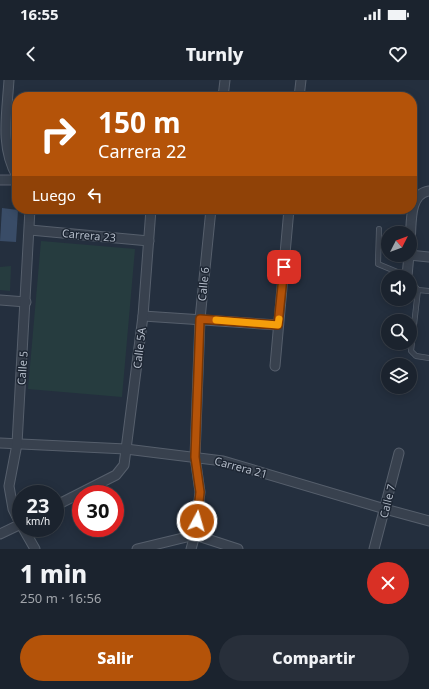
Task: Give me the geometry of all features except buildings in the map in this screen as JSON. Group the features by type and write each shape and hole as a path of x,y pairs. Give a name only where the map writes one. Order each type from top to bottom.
{"street":[{"path":"9,80 5,139 8,160 12,167"},
{"path":"224,92 225,80"},
{"path":"300,92 301,80"},
{"path":"0,180 12,180"},
{"path":"417,198 418,196 429,191"},
{"name":"Calle 5","path":"12,506 9,495 9,486 17,444 30,214"},
{"name":"Calle 5A","path":"64,501 107,479 120,470 125,461 143,316 151,214"},
{"name":"Calle 6","path":"191,549 195,535 200,492 195,457 200,319 210,214"},
{"path":"275,366 289,214"},
{"path":"411,226 412,214"},
{"name":"Carrera 23","path":"30,230 148,241"},
{"path":"417,256 429,257"},
{"path":"0,300 26,302"},
{"path":"143,316 278,325"},
{"name":"Carrera 21","path":"0,443 126,449 223,461 384,510 429,520"},
{"name":"Calle 7","path":"374,549 399,453"},
{"path":"0,534 12,528"},
{"path":"137,549 195,535 238,549"},
{"path":"28,537 35,549"}],"lane":[{"path":"379,229 378,264 396,270"},
{"path":"429,291 418,290 411,351 416,356 429,358"}],"green space":[{"path":"41,241 135,249 122,397 28,389"},
{"path":"11,266 10,291 0,290 0,267"}],"water":[{"path":"2,208 12,209 12,214 18,214 16,242 0,241"}],"slow traffic":[{"path":"216,320 278,325 279,319"}],"route":[{"path":"197,521 200,492 195,457 200,319 278,325 284,267"}]}
